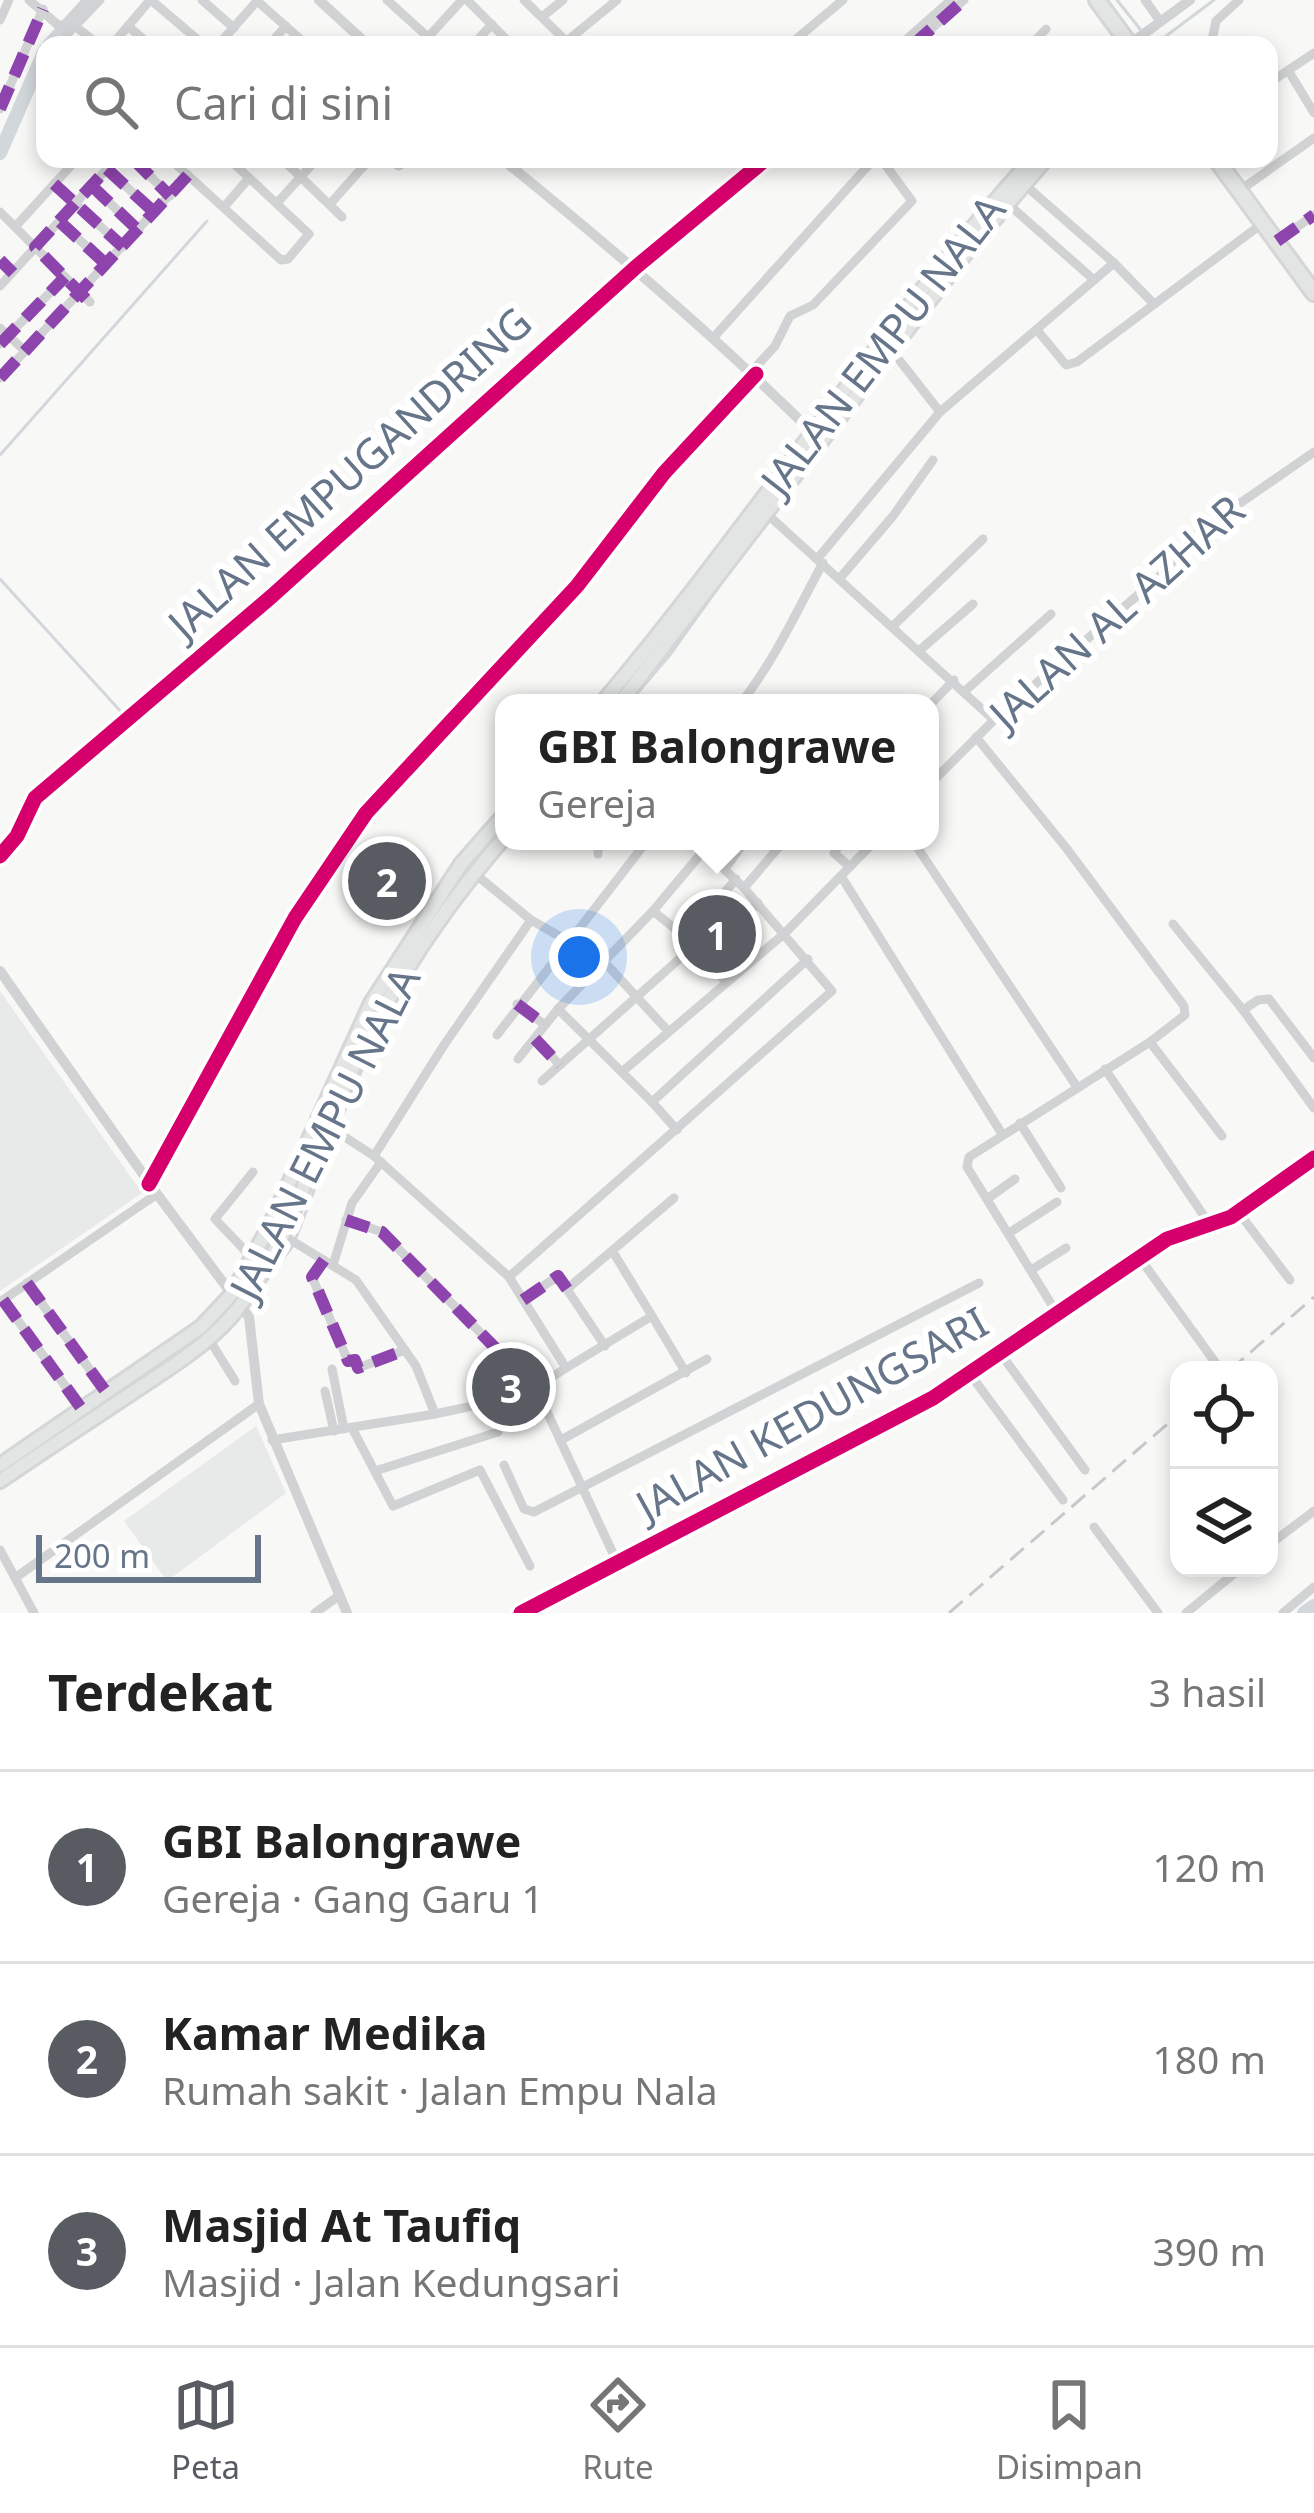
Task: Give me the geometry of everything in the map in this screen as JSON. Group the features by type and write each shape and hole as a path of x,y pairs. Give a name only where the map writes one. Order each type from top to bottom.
{"highway":[{"path":"1097,0 1132,36"},
{"path":"1222,168 1314,292"}],"main road":[{"name":"JALAN EMPU NALA","path":"610,694 818,437 1025,168"},
{"name":"JALAN EMPU NALA","path":"979,229 1012,207 1040,168"},
{"name":"JALAN EMPU NALA","path":"627,694 770,517 818,437"},
{"name":"JALAN EMPU NALA","path":"0,1465 239,1305 253,1259 338,1084 371,1003 422,919 495,825"},
{"name":"JALAN EMPU NALA","path":"0,1481 209,1339 290,1241 334,1129 338,1084 423,944 495,850"}],"street":[{"path":"0,20 9,0"},
{"path":"29,0 43,9 59,36"},
{"path":"59,36 87,0"},
{"path":"59,36 100,0"},
{"path":"120,36 151,0 193,36"},
{"path":"202,0 234,28"},
{"path":"226,36 257,0 297,36"},
{"path":"319,0 358,36"},
{"path":"386,0 420,36"},
{"path":"402,13 413,0"},
{"path":"429,36 464,0 503,36"},
{"path":"524,0 558,36"},
{"path":"542,17 563,0"},
{"path":"800,36 843,0"},
{"path":"921,36 952,0"},
{"path":"912,36 964,0"},
{"path":"1145,0 1160,21"},
{"path":"1143,36 1190,0"},
{"path":"1213,36 1216,21 1239,0"},
{"path":"572,36 613,1"},
{"path":"0,109 43,9"},
{"path":"481,36 492,24"},
{"path":"75,26 87,36"},
{"path":"128,26 140,36"},
{"path":"277,36 286,26"},
{"path":"1039,36 1046,29"},
{"path":"1278,77 1314,53"},
{"path":"1288,70 1311,100 1314,113"},
{"path":"1278,163 1314,138"},
{"path":"15,226 69,168"},
{"path":"142,168 170,196"},
{"path":"180,168 283,261 309,236 238,168"},
{"path":"292,168 342,217"},
{"path":"277,203 309,168"},
{"path":"329,204 362,168"},
{"path":"513,168 638,269 818,437"},
{"name":"JALAN EMPUGANDRING","path":"0,856 35,797 272,596 756,168"},
{"path":"714,337 869,168"},
{"path":"1239,191 1272,168"},
{"path":"0,286 107,169 155,212"},
{"path":"81,1408 1,1301 153,1189 295,918 358,823 577,586 664,472 754,373 790,316 811,307 912,201 889,169"},
{"path":"0,378 188,175"},
{"path":"224,207 249,178"},
{"path":"54,184 123,247"},
{"path":"92,186 139,231"},
{"path":"1028,188 1114,262 1153,303"},
{"path":"1012,207 1093,279"},
{"path":"0,212 90,302"},
{"path":"1277,241 1314,215"},
{"path":"60,222 107,265"},
{"path":"1037,330 1066,365 1077,362 1263,223"},
{"path":"0,260 13,273"},
{"path":"748,694 778,653 821,560 940,412 1114,262"},
{"path":"25,351 3,336 64,277"},
{"path":"900,361 940,412"},
{"name":"JALAN AL AZHAR","path":"939,775 976,736 1162,574 1197,533 1314,452"},
{"path":"840,578 933,460"},
{"path":"770,517 994,720"},
{"path":"893,626 983,539"},
{"path":"920,650 973,604"},
{"path":"965,691 1051,614"},
{"path":"939,696 954,680"},
{"path":"976,736 1184,1006 1185,1015 1150,1042 1002,1134 966,1162 1058,1315"},
{"path":"497,1035 640,850"},
{"path":"508,1277 830,996 829,984 758,902 704,850 653,911 557,1009 518,1059"},
{"path":"725,869 739,850"},
{"path":"542,1081 638,994 775,850"},
{"path":"836,850 850,867"},
{"path":"623,1071 784,933 866,850"},
{"path":"919,850 1077,1087"},
{"path":"477,875 531,920 572,936 606,960 668,1030"},
{"path":"841,876 1002,1134"},
{"path":"704,956 758,902"},
{"path":"653,911 690,941 726,982"},
{"path":"405,1350 358,1368 355,1360 347,1361 312,1277 329,1262 354,1198 444,1045 531,920"},
{"path":"1173,924 1314,1108"},
{"path":"652,1102 808,959"},
{"path":"0,971 239,1305 253,1331 259,1403 347,1613"},
{"path":"1243,1010 1269,999 1314,1058"},
{"path":"518,1004 545,1025"},
{"path":"557,1009 677,1130"},
{"path":"535,1039 560,1065"},
{"path":"1150,1042 1222,1136"},
{"path":"1105,1069 1210,1225"},
{"path":"1020,1123 1061,1188"},
{"path":"334,1129 378,1159 508,1277 566,1368"},
{"name":"JALAN KEDUNGSARI","path":"521,1613 912,1409 1001,1354 1174,1234 1239,1213 1314,1158"},
{"path":"253,1172 215,1216 253,1259"},
{"path":"987,1198 1015,1179"},
{"path":"567,1288 674,1198"},
{"path":"1009,1233 1057,1202"},
{"path":"1239,1213 1290,1280"},
{"name":"JALAN KEDUNGSARI","path":"346,1220 382,1232 543,1402 617,1562"},
{"path":"290,1241 356,1280 421,1376 435,1414"},
{"path":"1031,1270 1066,1247"},
{"path":"613,1252 686,1373"},
{"path":"1139,1257 1214,1361"},
{"path":"523,1300 558,1276 605,1346"},
{"path":"27,1283 106,1392"},
{"path":"504,1465 529,1513 979,1283"},
{"path":"272,1440 435,1414 532,1391 652,1316"},
{"path":"209,1339 235,1381"},
{"path":"1001,1354 1084,1470"},
{"path":"561,1440 706,1359"},
{"path":"332,1369 344,1429"},
{"path":"970,1374 1064,1500"},
{"path":"325,1391 393,1507 479,1469 530,1566"},
{"path":"15,1578 259,1403"},
{"path":"375,1471 499,1432"},
{"path":"1278,1538 1314,1510"},
{"path":"1094,1527 1158,1613"},
{"path":"0,1550 34,1613"},
{"path":"1186,1613 1230,1577"},
{"path":"1283,1613 1314,1587"},
{"path":"315,1613 340,1595"}],"shaded area":[{"path":"0,991 142,1193 0,1291"},
{"path":"256,1426 286,1493 167,1581 124,1521"}],"waterway":[{"path":"58,36 92,0"},
{"path":"1117,0 1140,29"},
{"path":"1166,36 1214,0"},
{"path":"0,153 36,71"},
{"path":"0,455 207,221"},
{"path":"637,694 751,542"},
{"path":"0,579 124,715"},
{"path":"469,891 503,850"},
{"path":"338,1126 374,1042 425,952"},
{"path":"296,1238 335,1135"},
{"path":"247,1306 292,1247"},
{"path":"0,1489 13,1479"},
{"path":"1304,1613 1314,1606"}],"railway":[{"path":"1240,1361 1314,1297"},
{"path":"949,1613 1170,1422"}],"marked path":[{"path":"923,36 964,0"},
{"path":"0,109 43,9"},
{"path":"86,299 35,247 108,168"},
{"path":"142,168 170,196"},
{"path":"107,169 155,213"},
{"path":"0,378 188,175"},
{"path":"54,184 123,247"},
{"path":"92,186 139,231"},
{"path":"1277,241 1314,215"},
{"path":"60,222 107,265"},
{"path":"0,260 13,273"},
{"path":"0,344 65,277"},
{"path":"517,1004 545,1025"},
{"path":"535,1039 560,1065"},
{"path":"346,1220 382,1232 532,1391"},
{"path":"324,1260 312,1277 348,1361 355,1360 358,1368 405,1350"},
{"path":"523,1300 558,1276 567,1289"},
{"path":"27,1283 106,1392"},
{"path":"3,1300 81,1408"}],"cycle path":[{"path":"0,856 17,836 35,798 272,596 636,267 755,168"},
{"path":"149,1184 295,918 366,813 577,586 664,473 756,374"},
{"path":"521,1613 933,1398 1167,1239 1231,1217 1314,1158"}],"place":[{"name":"Kamar Medika","path":"387,881"},
{"name":"GBI Balongrawe","path":"717,934"},
{"name":"Masjid At Taufiq","path":"511,1387"}]}
